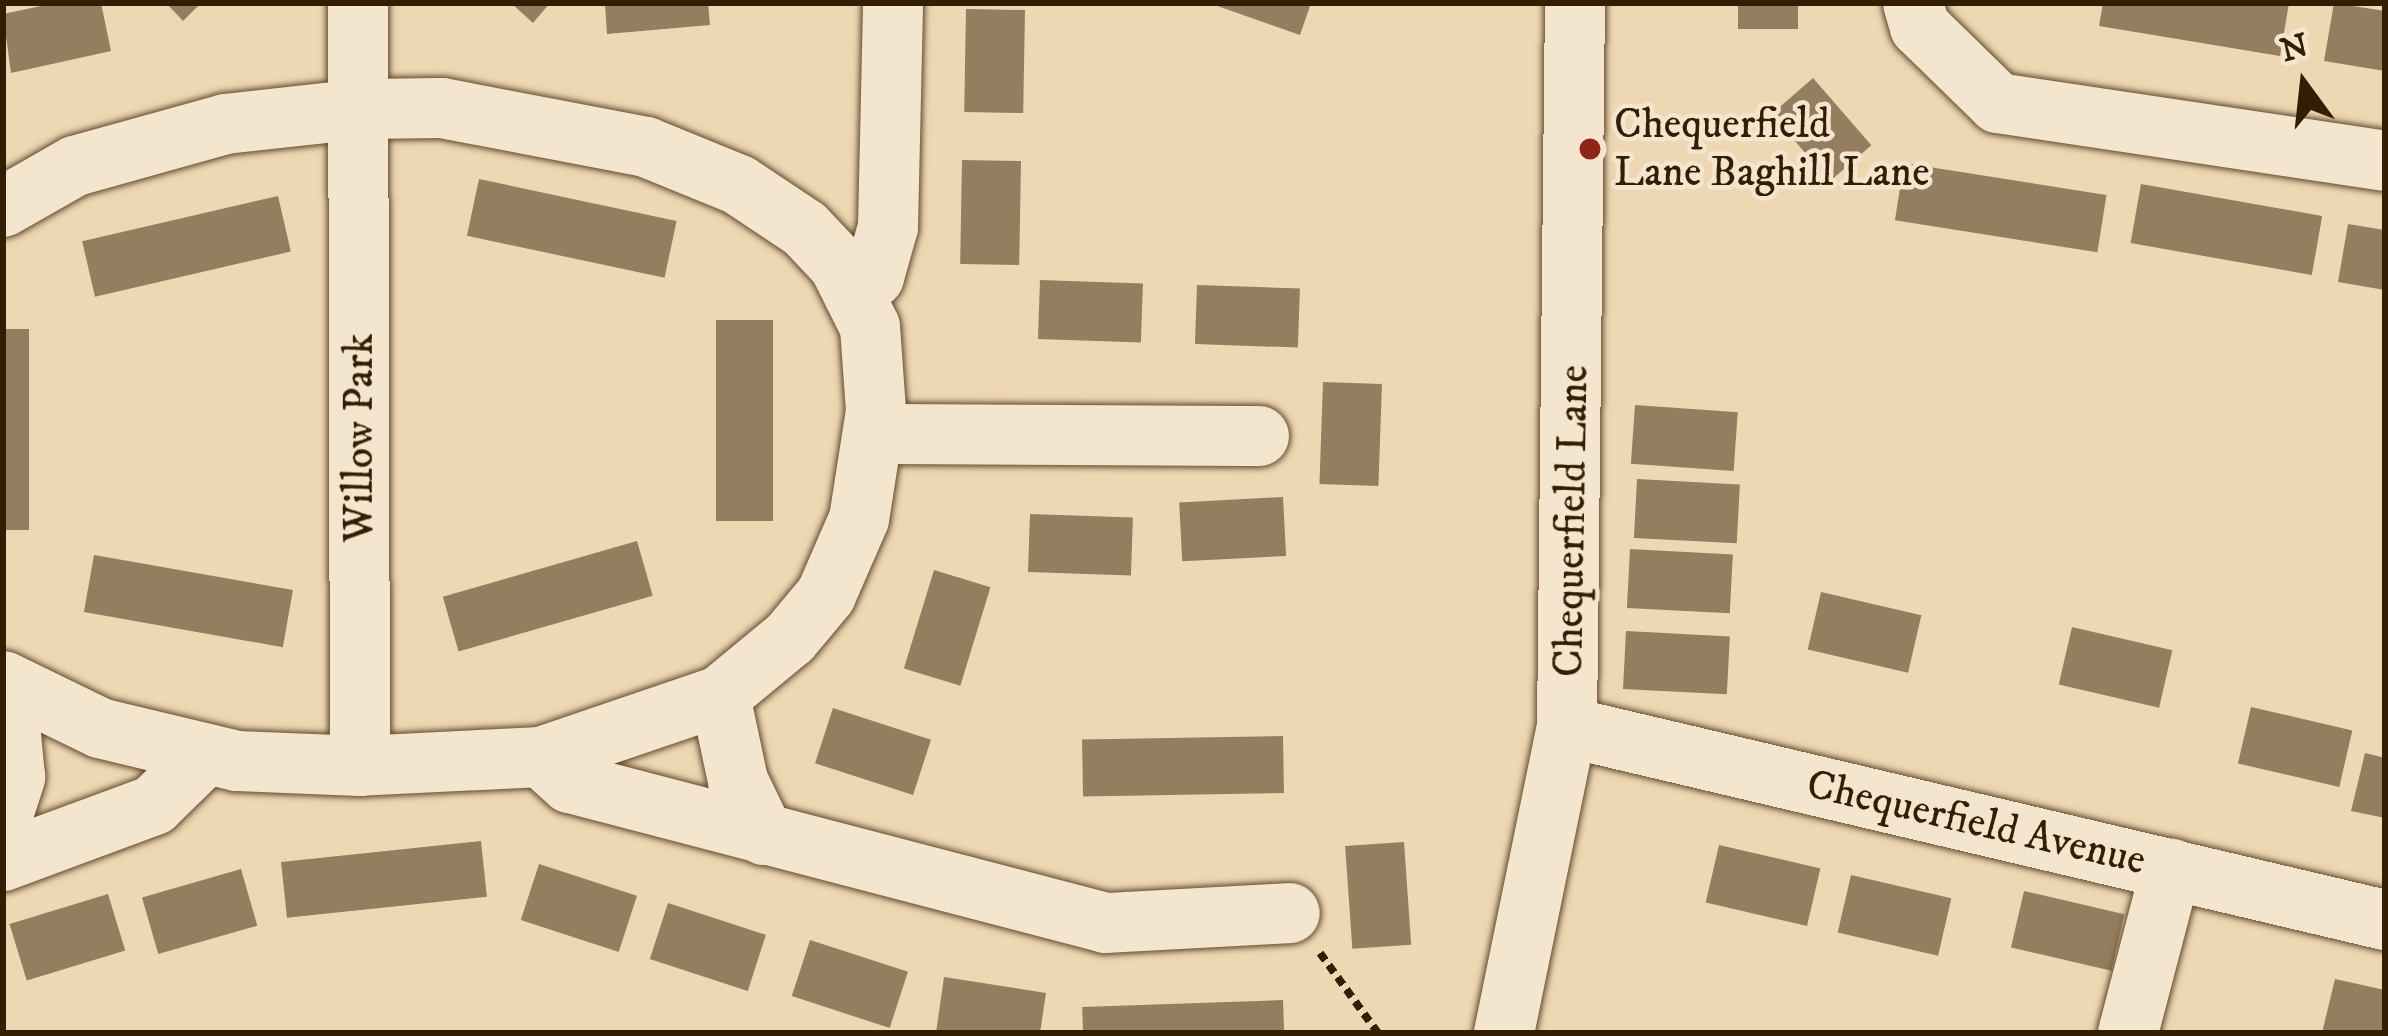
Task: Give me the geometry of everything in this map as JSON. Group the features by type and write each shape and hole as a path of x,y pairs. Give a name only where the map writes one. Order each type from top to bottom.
{"street":[{"name":"Willow Park","path":"358,3 360,766"},
{"path":"854,295 874,277 888,227 893,3"},
{"name":"Chequerfield Lane","path":"1504,1033 1568,727 1575,3"},
{"path":"1912,3 1920,26 1998,103 2385,161"},
{"path":"3,207 75,166 225,124 361,109 442,108 646,147 740,184 805,230 839,265 870,327 875,434 859,519 826,595 790,638 720,696 541,757 360,766 204,756 100,728 4,681"},
{"path":"875,434 1259,436"},
{"path":"3,815 15,777 4,681"},
{"path":"720,696 738,781 764,835"},
{"name":"Chequerfield Avenue","path":"1568,727 2385,920"},
{"path":"3,861 154,805 204,756"},
{"path":"541,757 570,782 1106,923 1291,913"},
{"path":"2128,1033 2171,869"}],"path":[{"path":"1291,913 1378,1033"}],"building":[{"path":"55,3 101,3 111,51 11,73 3,14"},
{"path":"166,3 201,3 183,21"},
{"path":"511,3 550,3 533,23"},
{"path":"605,3 708,3 710,25 607,34"},
{"path":"1209,3 1311,3 1300,35"},
{"path":"1738,3 1798,3 1798,29 1738,29"},
{"path":"2103,3 2289,3 2280,56 2099,26"},
{"path":"2334,3 2385,11 2385,71 2324,61"},
{"path":"966,9 1025,10 1023,113 964,112"},
{"path":"1813,78 1871,145 1830,181 1771,114"},
{"path":"962,160 1021,161 1019,265 960,264"},
{"path":"1904,163 2106,195 2097,252 1895,220"},
{"path":"479,179 677,221 665,278 467,236"},
{"path":"2141,184 2322,216 2312,275 2131,243"},
{"path":"278,196 291,252 95,297 82,241"},
{"path":"2348,224 2385,230 2385,290 2338,282"},
{"path":"1040,280 1143,284 1141,343 1038,339"},
{"path":"1197,285 1300,289 1298,348 1195,344"},
{"path":"716,320 773,320 773,521 716,521"},
{"path":"3,329 29,329 29,530 3,530"},
{"path":"1323,382 1382,384 1378,486 1319,484"},
{"path":"1635,405 1738,412 1734,471 1631,464"},
{"path":"1637,479 1740,484 1737,543 1634,538"},
{"path":"1283,497 1286,556 1182,561 1179,502"},
{"path":"1030,514 1133,518 1131,576 1028,572"},
{"path":"637,541 653,596 459,651 443,597"},
{"path":"1630,549 1733,554 1730,613 1627,608"},
{"path":"94,555 293,590 283,647 84,612"},
{"path":"934,570 990,587 960,686 904,668"},
{"path":"1821,592 1921,615 1908,673 1808,649"},
{"path":"2072,627 2172,650 2159,708 2059,684"},
{"path":"1626,631 1730,636 1727,694 1623,689"},
{"path":"2251,707 2352,730 2339,787 2238,764"},
{"path":"833,708 931,740 913,795 815,763"},
{"path":"1283,736 1284,793 1083,796 1082,740"},
{"path":"2365,753 2385,758 2385,818 2351,811"},
{"path":"481,841 487,897 287,918 281,862"},
{"path":"1404,842 1411,945 1352,949 1345,846"},
{"path":"1719,845 1820,868 1807,926 1706,902"},
{"path":"539,864 637,896 619,952 521,920"},
{"path":"241,869 257,926 158,954 142,897"},
{"path":"1851,875 1951,898 1938,956 1838,932"},
{"path":"2024,891 2124,914 2111,971 2011,948"},
{"path":"108,894 125,950 27,981 10,924"},
{"path":"668,903 766,935 748,991 650,959"},
{"path":"810,940 908,972 890,1028 792,996"},
{"path":"944,977 1046,993 1040,1033 936,1033"},
{"path":"2335,979 2385,990 2385,1033 2322,1033"},
{"path":"1283,1000 1284,1033 1083,1033 1082,1007"}],"place":[{"name":"Chequerfield Lane Baghill Lane","path":"1590,149"}]}
